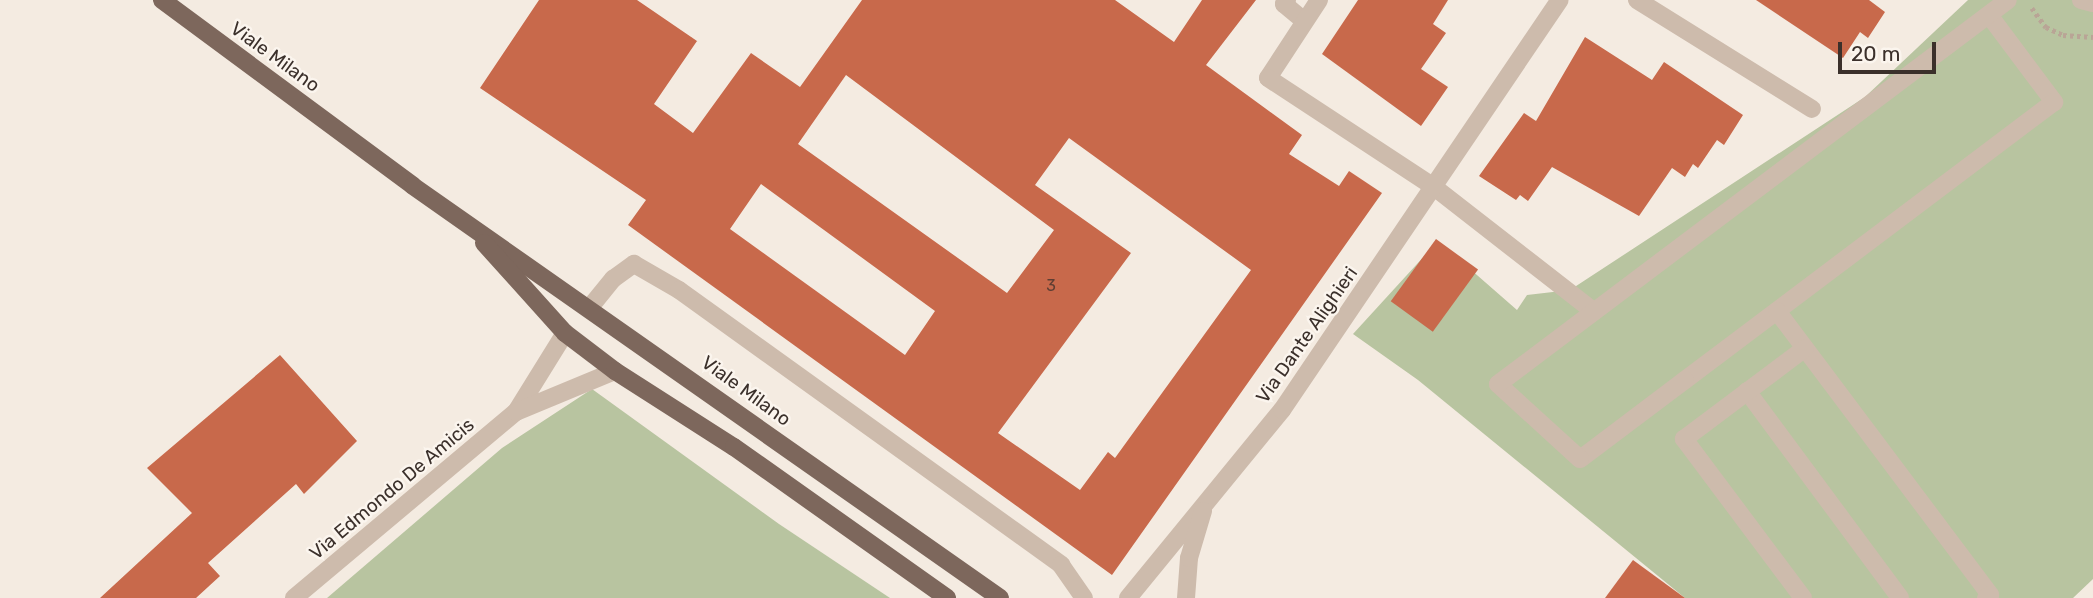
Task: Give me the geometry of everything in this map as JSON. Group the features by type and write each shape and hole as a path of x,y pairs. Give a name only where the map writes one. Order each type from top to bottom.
{"main road":[{"name":"Viale Milano","path":"162,0 465,222 592,306 1000,598"},
{"name":"Viale Milano","path":"465,222 565,332 615,371 734,447 947,598"}],"street":[{"path":"1287,0 1284,4 1304,21"},
{"path":"1319,0 1268,78 1434,187 1593,311"},
{"name":"Via Dante Alighieri","path":"1128,598 1282,410 1560,0"},
{"path":"1637,0 1812,109"},
{"path":"1989,15 2054,102 1777,311 1580,459 1499,384 2008,0"},
{"path":"2081,0 2093,3"},
{"path":"592,306 613,279 634,264 678,290 1061,565 1084,598"},
{"path":"1777,311 1990,595 1986,598"},
{"name":"Via Edmondo De Amicis","path":"516,412 565,332"},
{"path":"1803,598 1684,439 1805,348"},
{"name":"Via Edmondo De Amicis","path":"294,598 516,412 615,371"},
{"path":"1747,391 1900,598"},
{"name":"Via Dante Alighieri","path":"1186,598 1189,558 1206,501"}],"path":[{"path":"2026,0 2046,27 2063,35 2093,37"}],"green space":[{"path":"1968,0 2093,0 2093,579 2073,598 1685,598 1418,380 1353,334 1438,241 1517,310 1527,295 1570,290 1865,97"},
{"path":"592,389 779,524 890,598 327,598 502,448"}],"building":[{"path":"539,0 637,0 697,41 654,104 693,133 751,53 800,87 862,0 1115,0 1174,42 1202,0 1256,0 1206,65 1302,135 1289,154 1339,186 1349,171 1382,193 1112,575 628,225 646,200 480,88","holes":["846,75 1054,230 1007,293 798,144","1069,138 1251,270 1115,458 1108,452 1080,490 998,433 1131,253 1035,185","761,184 935,311 905,355 730,229"]},
{"path":"1358,0 1448,0 1433,24 1446,33 1421,69 1448,87 1421,126 1322,54"},
{"path":"1756,0 1869,0 1885,12 1868,38 1860,32 1843,58"},
{"path":"1585,37 1652,80 1664,62 1743,115 1724,145 1717,140 1698,168 1693,164 1685,177 1672,168 1639,216 1552,167 1528,201 1520,195 1516,200 1479,176 1524,113 1536,121"},
{"path":"1436,239 1478,270 1433,332 1391,301"},
{"path":"280,355 357,441 304,494 296,484 208,563 220,576 196,598 100,598 192,513 147,468"},
{"path":"1633,560 1685,598 1605,598"}]}
